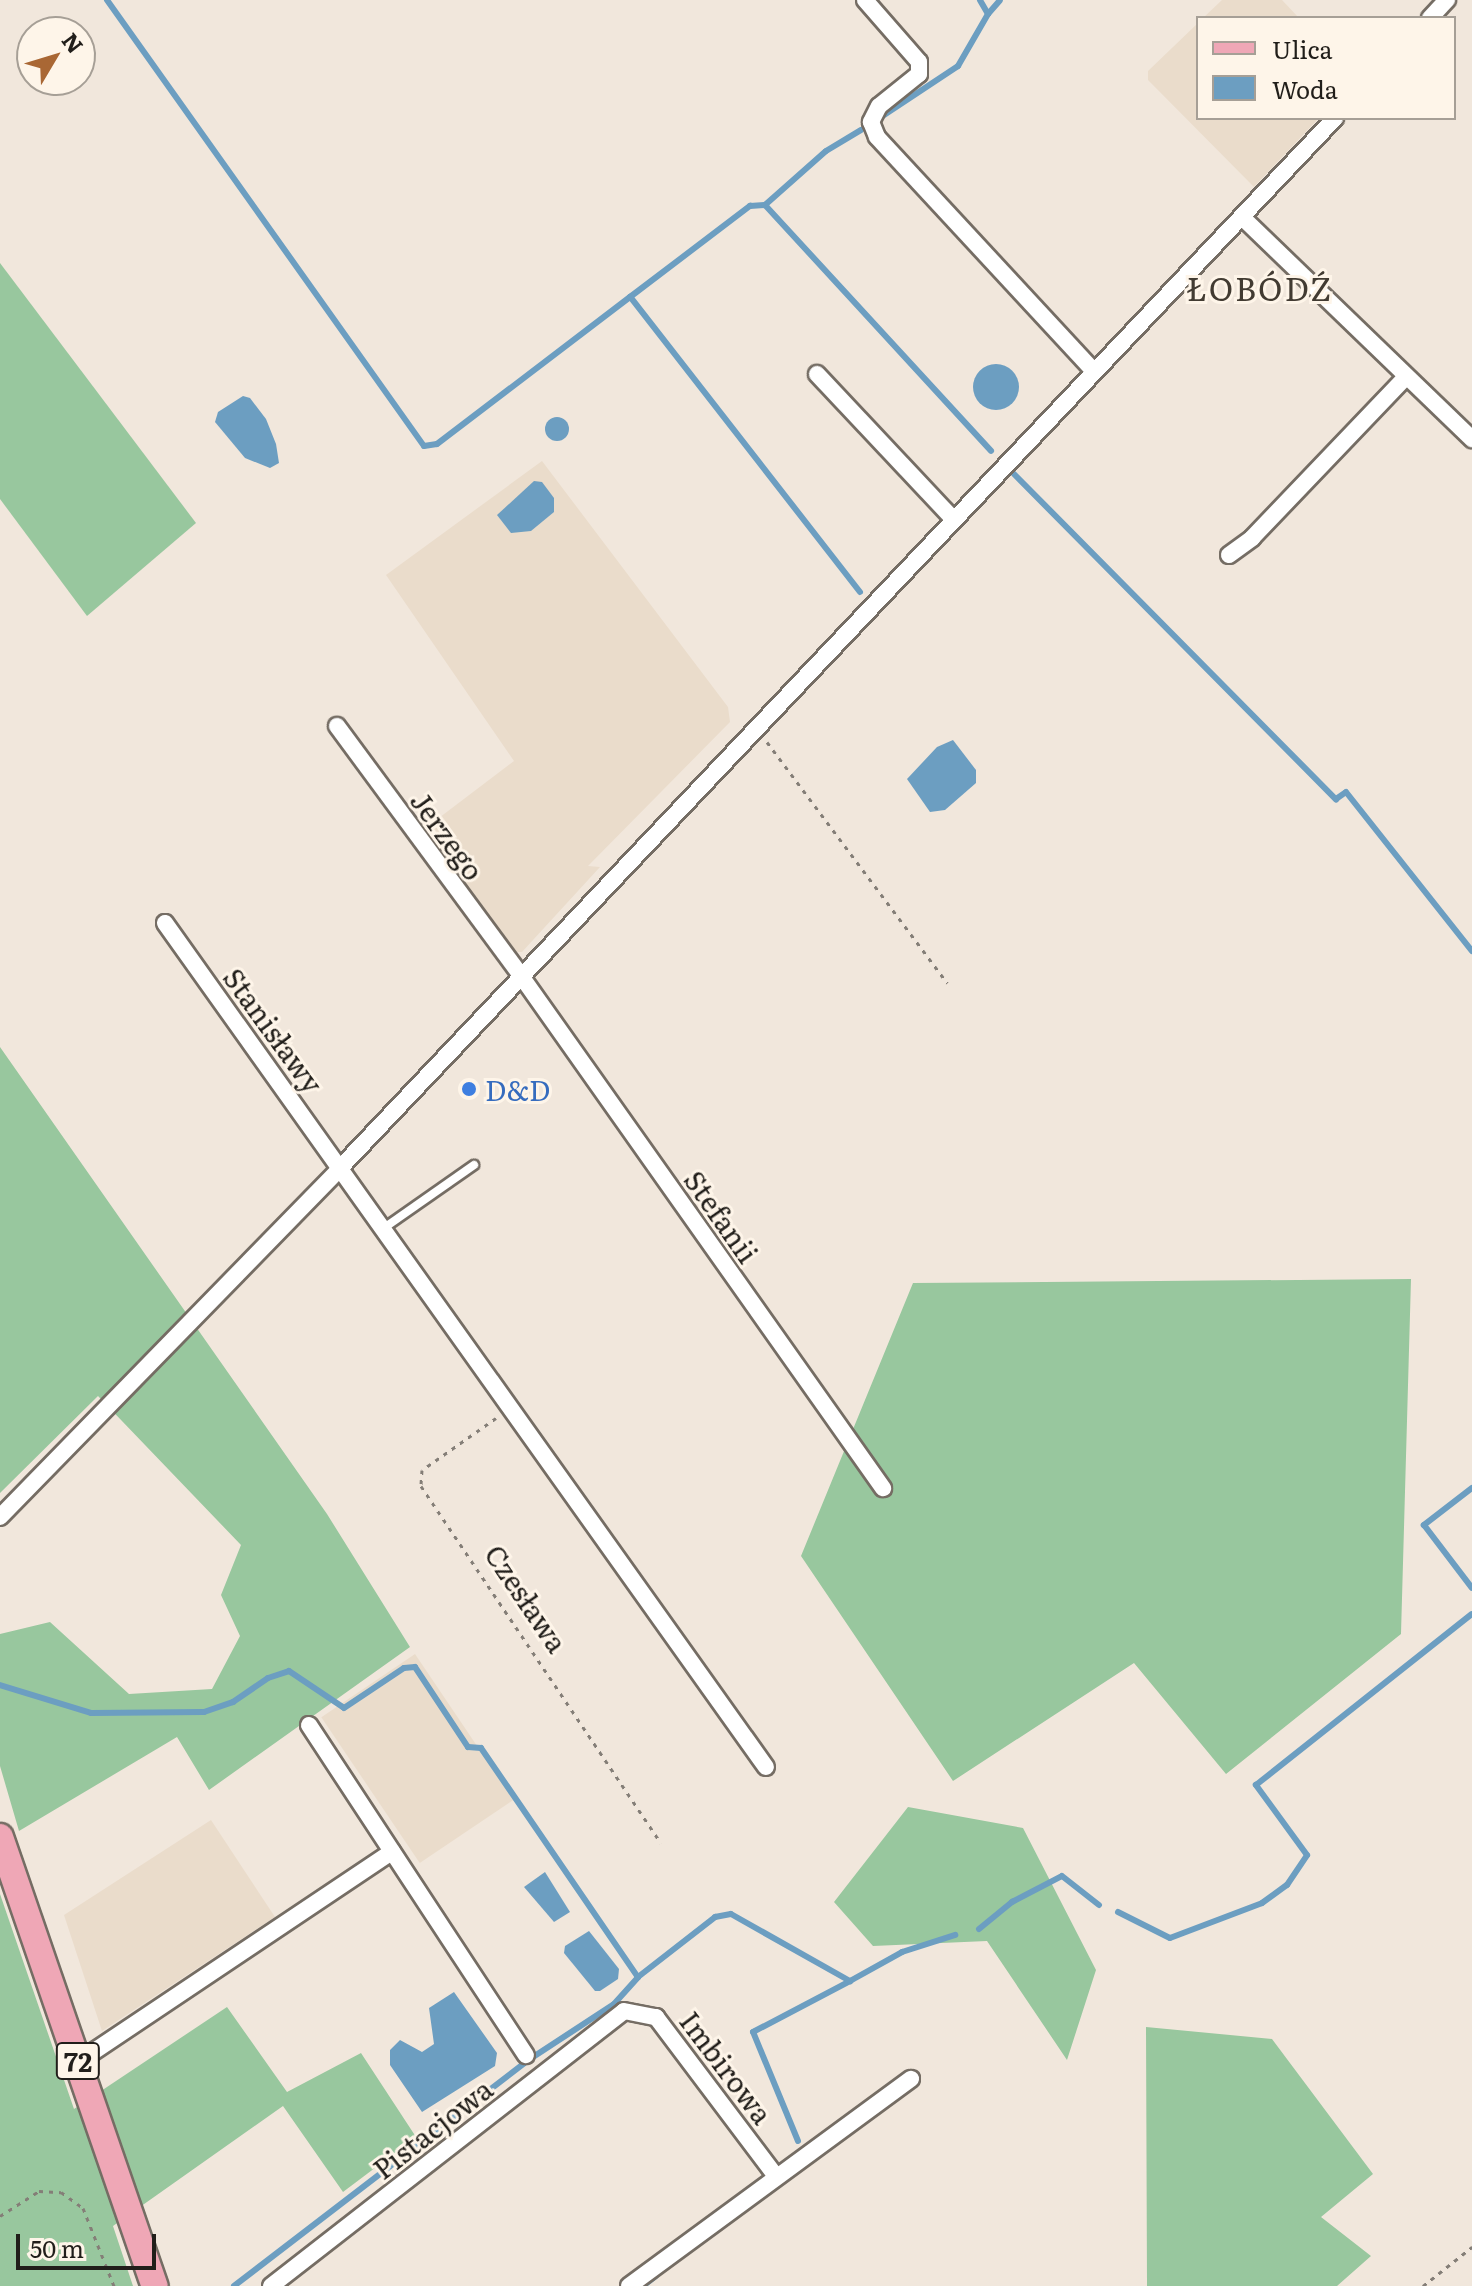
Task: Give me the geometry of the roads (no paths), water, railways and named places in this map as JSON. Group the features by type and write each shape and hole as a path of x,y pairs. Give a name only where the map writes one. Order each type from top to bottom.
{"main road":[{"name":"72","path":"0,1837 155,2286"}],"street":[{"path":"865,0 919,62 919,74 879,106 871,122 877,137 1094,371"},
{"path":"1432,16 1447,0"},
{"path":"0,1517 341,1167 519,973 1333,120"},
{"path":"1242,217 1472,439"},
{"path":"817,374 953,519"},
{"path":"1229,555 1252,538 1406,377"},
{"name":"Jerzego","path":"337,726 519,973"},
{"name":"Stanisławy","path":"165,923 341,1167"},
{"name":"Stefanii","path":"519,973 883,1488"},
{"path":"341,1167 766,1767"},
{"path":"309,1725 526,2055"},
{"path":"78,2062 392,1852"},
{"name":"Imbirowa","path":"624,2011 656,2017 775,2175"},
{"name":"Pistacjowa","path":"271,2286 624,2011"},
{"path":"629,2286 775,2175 911,2079"}],"lane":[{"path":"384,1228 474,1165"}],"water":[{"path":"996,364 1013,370 1019,387 1013,404 996,410 979,404 973,387 979,370"},
{"path":"243,396 250,398 266,419 276,444 279,463 270,468 245,458 215,422 218,412"},
{"path":"557,417 566,420 569,429 566,438 557,441 548,438 545,429 548,420"},
{"path":"534,481 542,482 554,498 554,512 531,531 511,533 497,515"},
{"path":"953,740 976,770 976,783 945,810 930,812 907,779 937,747"},
{"path":"545,1872 570,1912 554,1922 524,1887"},
{"path":"589,1931 619,1969 618,1979 600,1991 595,1991 564,1953 565,1946"},
{"path":"454,1992 497,2053 495,2066 422,2112 390,2065 390,2050 400,2040 422,2052 434,2044 429,2008"}],"waterway":[{"path":"107,0 424,446 437,444 630,297"},
{"path":"878,119 958,66 988,14 980,0"},
{"path":"988,14 1000,0"},
{"path":"765,205 826,151 861,130"},
{"path":"860,592 630,297 750,206 765,205 991,451"},
{"path":"1014,474 1336,799 1346,792 1472,951"},
{"path":"1472,1488 1424,1525 1472,1588"},
{"path":"1118,1912 1170,1938 1262,1903 1287,1885 1307,1855 1256,1785 1472,1614"},
{"path":"0,1685 91,1713 204,1712 233,1702 268,1678 289,1671 344,1708 404,1668 415,1667 468,1747 481,1748 638,1977"},
{"path":"979,1929 1012,1902 1062,1876 1099,1905"},
{"path":"234,2286 530,2059 614,2004 638,1977 715,1917 731,1914 850,1981 902,1952 955,1935"},
{"path":"798,2141 753,2032 850,1981"},
{"path":"643,2286 656,2276"}],"place":[{"name":"D&D","path":"469,1089"}],"district":[{"name":"ŁOBÓDŹ","path":"1260,287"}]}
